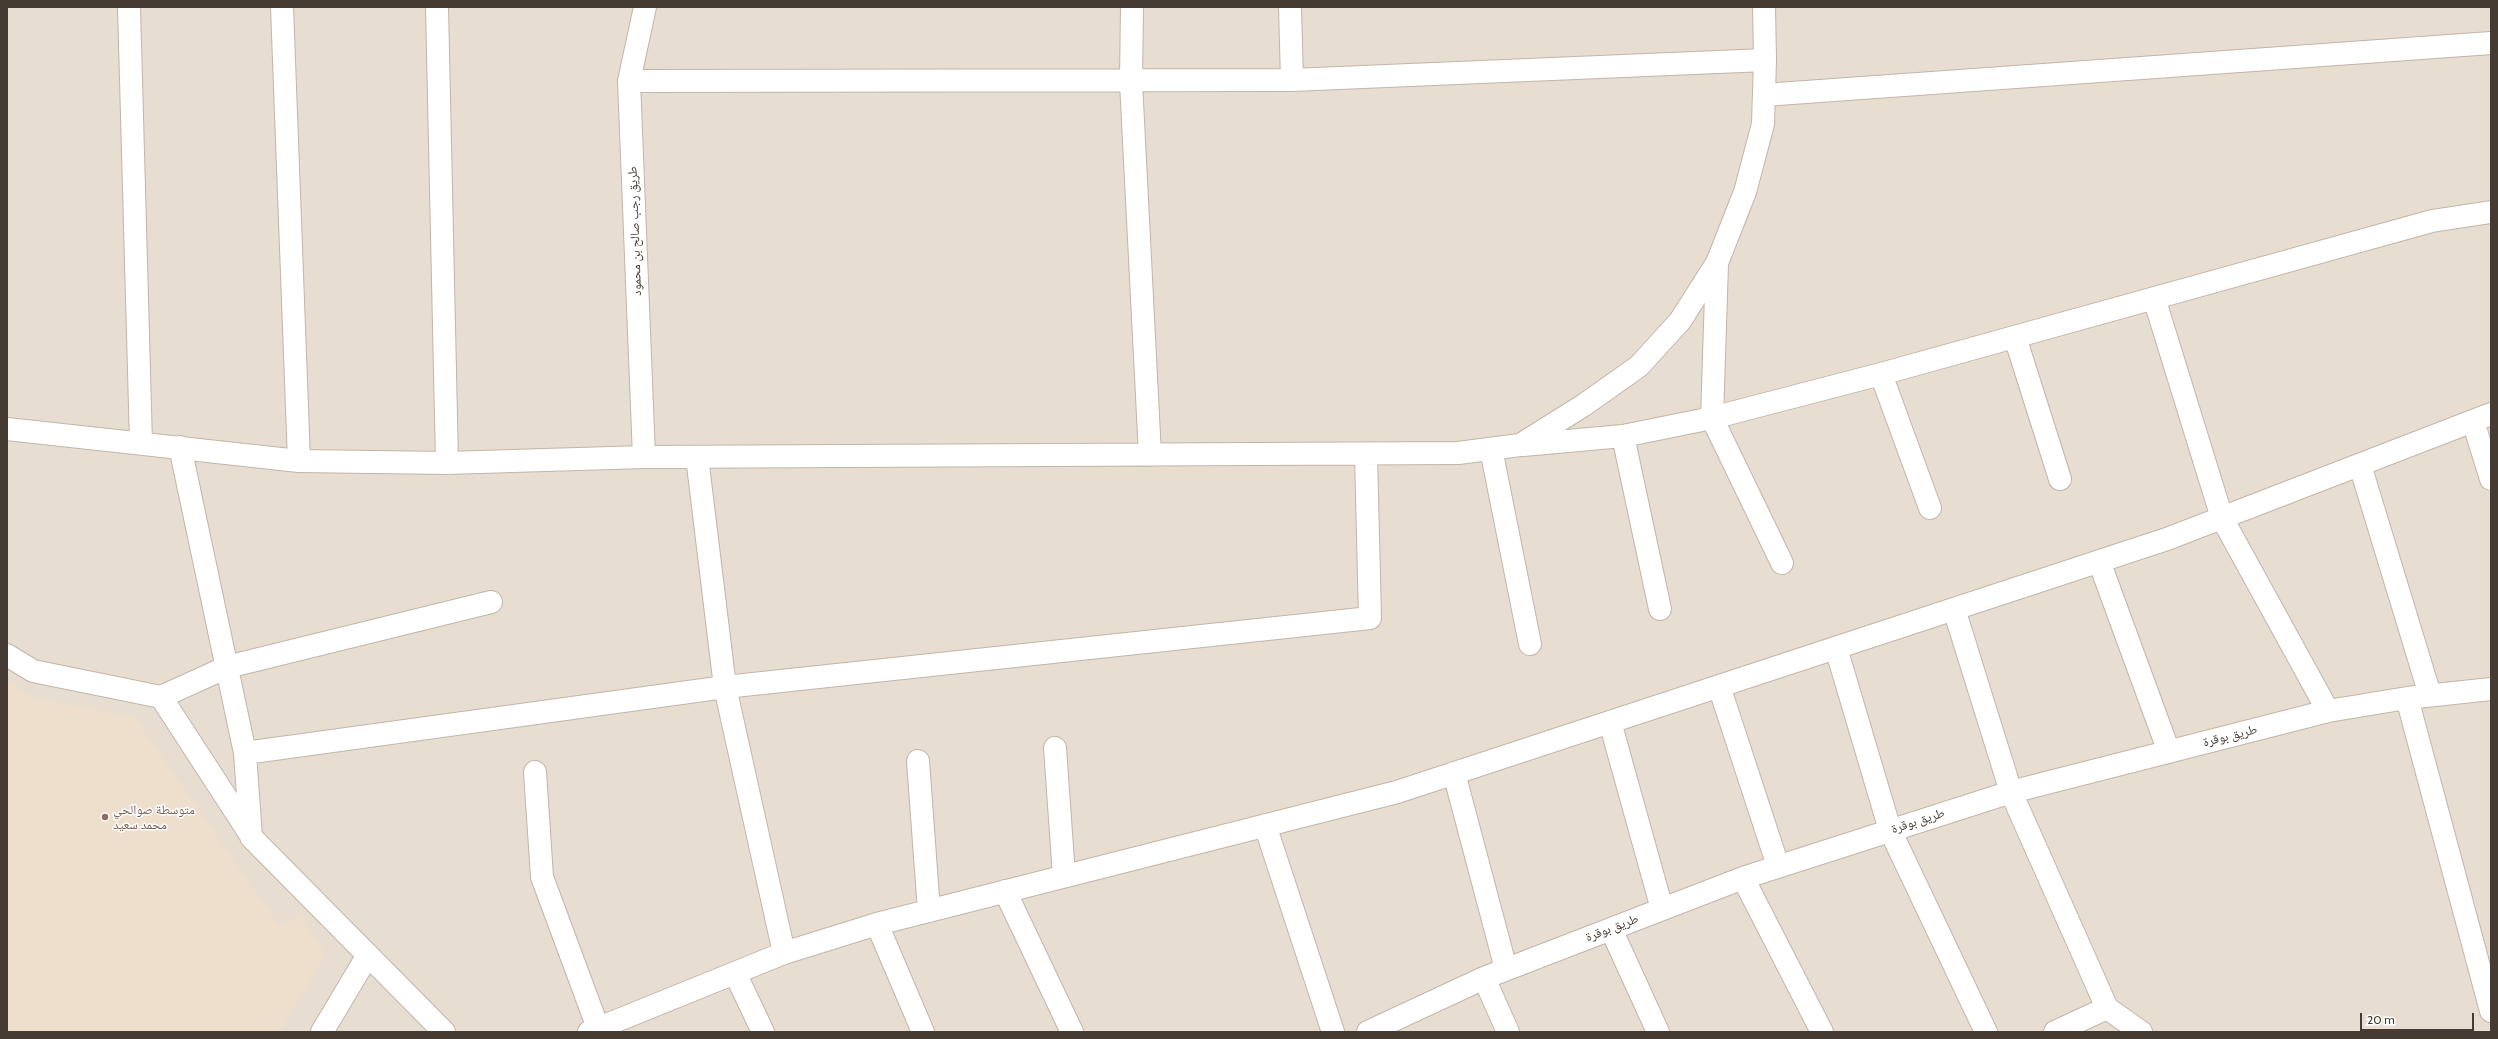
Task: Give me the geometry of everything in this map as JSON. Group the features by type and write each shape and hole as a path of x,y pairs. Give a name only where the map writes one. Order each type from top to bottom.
{"street":[{"path":"129,7 142,442"},
{"path":"282,7 299,460"},
{"path":"438,7 447,463"},
{"name":"طريق رجب صالح بن محمود","path":"644,457 629,81 645,7"},
{"path":"1132,7 1131,82 1150,455"},
{"path":"1290,7 1292,80"},
{"path":"1520,445 1584,405 1639,366 1680,321 1717,263 1745,192 1763,124 1765,60 1764,7"},
{"path":"1764,95 2491,43"},
{"path":"629,81 1131,82 1292,80 1765,60"},
{"path":"7,429 142,442 299,460 447,463 644,457 1458,453 1520,445 1623,436 1712,418 1881,374 2432,221 2491,212"},
{"path":"1717,263 1712,418 1782,563"},
{"path":"2154,298 2222,518 2328,711"},
{"path":"2015,337 2060,479"},
{"path":"1881,374 1930,508"},
{"path":"535,772 542,877 594,1030 784,953 877,924 1398,792 2099,561 2222,518 2482,418 2491,479"},
{"path":"1623,436 1660,609"},
{"path":"180,447 245,753 252,837"},
{"path":"1491,449 1530,644"},
{"path":"245,753 725,687 1370,618 1366,454"},
{"path":"697,457 725,687 784,953"},
{"path":"2360,465 2430,695"},
{"path":"2099,561 2169,752"},
{"path":"7,655 32,672 161,697 227,667 491,602"},
{"path":"1954,609 2011,792 2107,1008 2141,1032"},
{"path":"1836,648 1890,830 1986,1032"},
{"path":"1718,686 1778,866"},
{"name":"طريق بوقرة","path":"1368,1032 1484,978 1743,878 2011,792 2328,711 2407,698 2491,689"},
{"path":"161,697 252,837 444,1032"},
{"path":"2407,698 2491,1011"},
{"path":"1610,722 1662,909"},
{"path":"1055,748 1064,876"},
{"path":"918,761 929,911"},
{"path":"1454,773 1506,969"},
{"path":"1265,825 1333,1032"},
{"path":"1743,878 1822,1032"},
{"path":"1005,891 1072,1032"},
{"path":"877,924 923,1032"},
{"path":"1611,929 1658,1032"},
{"path":"322,1032 368,955"},
{"path":"735,973 763,1032"},
{"path":"1484,978 1508,1032"},
{"path":"2055,1032 2107,1008"}],"shaded area":[{"path":"7,7 2491,7 2491,1032 7,1032"},
{"name":"متوسطة صوالحي محمد سعيد","path":"7,681 34,698 135,718 280,927 301,916 326,955 280,1032 7,1032"}],"place":[{"name":"متوسطة صوالحي محمد سعيد","path":"105,817"}]}
